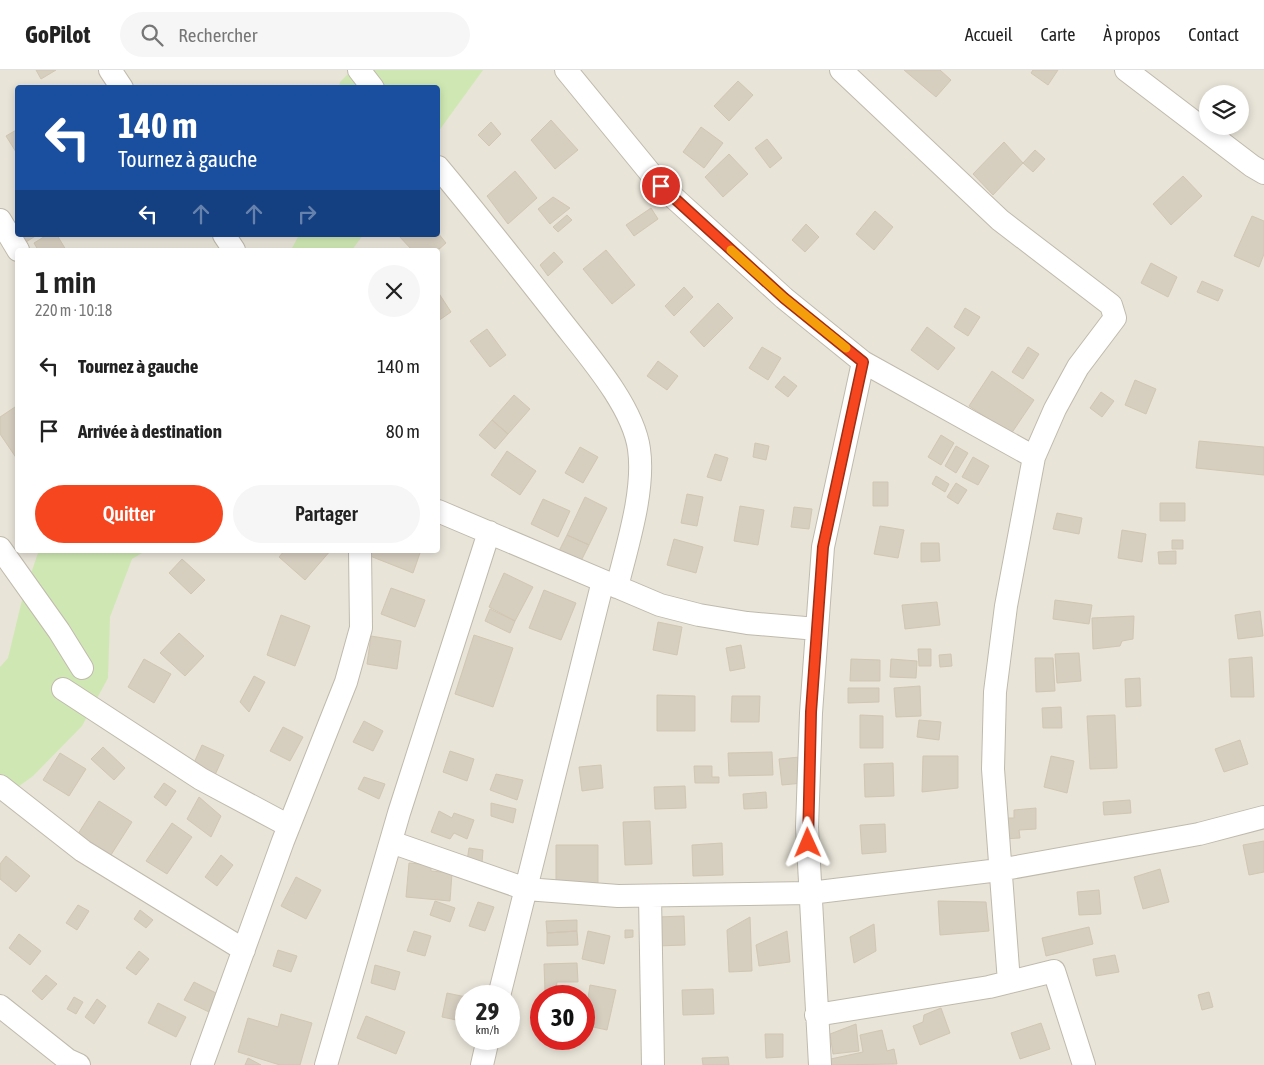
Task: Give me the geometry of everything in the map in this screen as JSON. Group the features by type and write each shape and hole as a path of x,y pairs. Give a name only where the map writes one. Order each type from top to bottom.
{"street":[{"path":"110,70 120,85"},
{"path":"359,70 371,85"},
{"path":"566,70 661,186 784,298 863,362 1034,457"},
{"path":"841,70 1000,220 1111,306 1115,318 1078,367 1055,409 1034,457 1006,606 995,692 993,769 1008,982"},
{"path":"1126,70 1244,160 1264,172"},
{"path":"440,169 495,235 596,366 632,423 639,448 640,467 632,523 610,584 526,889 502,985"},
{"path":"0,220 17,248"},
{"path":"225,237 233,248"},
{"path":"820,1065 807,826 811,712 823,547 863,362"},
{"path":"440,511 660,605 699,615 747,623 817,629"},
{"path":"326,1065 391,842 489,532"},
{"path":"0,548 59,631 82,668"},
{"path":"202,1065 290,826 346,682 361,628 360,553"},
{"path":"63,689 201,779 290,826"},
{"path":"0,786 83,851 244,950"},
{"path":"391,842 526,889 618,896 810,893 999,870 1199,834 1264,817"},
{"path":"650,896 653,1065"},
{"path":"816,1015 1008,982 1054,971 1084,1065"},
{"path":"0,1006 68,1060 79,1065"},
{"path":"482,1065 485,1050"}],"shaded area":[{"path":"0,70 1264,70 1264,1065 0,1065"}],"green space":[{"path":"352,70 483,70 440,129 440,85 340,85 340,82"},
{"path":"298,237 362,237 353,248 292,248"},
{"path":"38,553 142,553 132,559 110,617 108,678 82,726 33,776 0,800 0,667 8,658 22,600"}],"building":[{"path":"36,70 56,70 41,79"},
{"path":"904,70 940,70 951,80 936,97"},
{"path":"1033,70 1058,70 1048,85 1031,73"},
{"path":"738,81 753,95 729,121 714,106"},
{"path":"551,120 578,150 555,169 531,140"},
{"path":"491,122 501,134 489,146 478,135"},
{"path":"701,127 723,143 704,168 683,152"},
{"path":"15,131 15,150 6,136"},
{"path":"767,139 782,158 770,168 755,148"},
{"path":"1004,142 1023,163 993,195 973,174"},
{"path":"1035,150 1045,159 1033,172 1023,163"},
{"path":"729,154 748,174 723,197 705,177"},
{"path":"515,171 537,198 508,224 487,196"},
{"path":"1183,176 1202,196 1171,225 1153,204"},
{"path":"553,197 570,208 550,224 538,209"},
{"path":"651,208 658,219 634,236 626,225"},
{"path":"875,211 893,227 874,250 856,234"},
{"path":"567,215 572,220 558,232 553,227"},
{"path":"1252,216 1264,221 1264,254 1259,267 1234,256"},
{"path":"806,224 819,237 805,252 792,240"},
{"path":"440,236 446,243 440,248 410,248 400,237"},
{"path":"22,237 34,237 26,242"},
{"path":"44,237 58,237 65,248 37,248 34,243"},
{"path":"606,250 635,285 612,304 583,269"},
{"path":"554,252 563,262 548,276 540,265"},
{"path":"1151,263 1177,277 1168,297 1141,283"},
{"path":"1202,281 1223,290 1218,301 1197,292"},
{"path":"684,287 693,297 674,316 665,306"},
{"path":"440,295 451,312 440,320"},
{"path":"718,303 733,318 704,347 690,332"},
{"path":"965,308 980,317 968,336 954,327"},
{"path":"927,327 955,348 938,370 911,350"},
{"path":"487,329 506,355 490,367 470,341"},
{"path":"762,347 781,358 768,380 749,368"},
{"path":"1028,347 1039,354 1023,379 1012,372"},
{"path":"658,361 678,376 667,390 647,376"},
{"path":"992,371 1034,400 1011,434 969,406"},
{"path":"784,376 797,386 788,397 775,387"},
{"path":"1135,380 1156,389 1146,414 1125,405"},
{"path":"1101,392 1114,401 1102,417 1090,408"},
{"path":"514,395 530,409 508,434 492,420"},
{"path":"15,407 15,456 0,434 0,417"},
{"path":"492,420 508,434 495,449 479,435"},
{"path":"941,435 954,443 941,465 928,457"},
{"path":"1199,441 1264,447 1264,475 1196,468"},
{"path":"755,443 769,446 766,460 753,457"},
{"path":"956,446 968,453 956,473 945,466"},
{"path":"580,447 598,457 583,483 565,473"},
{"path":"507,451 536,471 520,495 491,475"},
{"path":"715,454 728,458 721,481 707,477"},
{"path":"973,457 989,466 978,485 962,477"},
{"path":"936,476 949,484 945,492 932,484"},
{"path":"873,482 888,482 888,506 873,506"},
{"path":"956,483 967,490 958,504 947,497"},
{"path":"687,494 703,497 697,526 681,523"},
{"path":"585,497 607,508 589,545 567,535"},
{"path":"543,499 570,511 558,537 531,524"},
{"path":"1160,503 1185,503 1185,521 1160,521"},
{"path":"740,506 764,510 758,545 734,541"},
{"path":"794,507 812,509 809,529 791,527"},
{"path":"1057,513 1082,518 1079,534 1053,529"},
{"path":"880,526 904,530 898,558 874,554"},
{"path":"1122,530 1146,534 1142,562 1118,558"},
{"path":"567,535 589,545 581,561 559,551"},
{"path":"674,539 703,547 696,573 667,565"},
{"path":"1172,540 1183,540 1183,549 1172,549"},
{"path":"921,543 939,543 940,561 921,562"},
{"path":"1176,551 1176,564 1159,564 1158,552"},
{"path":"282,553 328,553 305,580 279,557"},
{"path":"365,553 420,553 413,573"},
{"path":"182,559 205,580 191,594 169,573"},
{"path":"504,573 533,587 515,621 489,607"},
{"path":"391,588 425,600 415,627 381,614"},
{"path":"544,590 576,603 561,640 529,628"},
{"path":"1055,600 1092,605 1089,624 1053,619"},
{"path":"937,602 940,625 905,629 902,605"},
{"path":"490,609 515,621 510,633 485,621"},
{"path":"1260,611 1263,636 1238,639 1235,615"},
{"path":"281,615 310,626 295,666 267,655"},
{"path":"1134,616 1133,639 1122,641 1120,646 1093,649 1092,618"},
{"path":"658,622 682,627 677,655 653,650"},
{"path":"179,633 204,656 185,676 160,653"},
{"path":"474,635 513,648 493,707 455,694"},
{"path":"371,636 401,641 397,669 367,664"},
{"path":"741,645 745,668 730,671 726,648"},
{"path":"918,649 931,649 931,666 919,666"},
{"path":"1079,653 1081,681 1057,683 1055,654"},
{"path":"951,654 952,666 940,667 939,655"},
{"path":"1252,657 1254,697 1231,697 1229,659"},
{"path":"1035,658 1053,658 1055,691 1036,692"},
{"path":"144,659 171,674 154,703 128,687"},
{"path":"851,659 880,660 880,681 850,681"},
{"path":"891,659 917,661 916,678 890,677"},
{"path":"254,676 265,682 249,712 240,702"},
{"path":"1140,678 1141,706 1126,707 1125,679"},
{"path":"920,686 921,716 896,717 894,688"},
{"path":"848,688 879,688 879,702 848,703"},
{"path":"657,695 695,696 695,731 657,731"},
{"path":"732,696 760,696 759,722 731,722"},
{"path":"1061,707 1062,728 1043,728 1042,708"},
{"path":"860,715 883,716 883,748 860,748"},
{"path":"1115,715 1117,768 1090,769 1087,716"},
{"path":"919,720 941,722 939,740 917,737"},
{"path":"364,721 383,731 373,751 353,742"},
{"path":"283,727 303,737 290,761 270,751"},
{"path":"1240,740 1248,764 1224,772 1215,749"},
{"path":"202,745 224,755 215,775 193,765"},
{"path":"103,747 125,768 114,780 91,759"},
{"path":"450,751 474,759 467,781 443,772"},
{"path":"772,752 773,775 729,776 728,753"},
{"path":"60,753 86,769 69,796 43,780"},
{"path":"923,756 958,756 958,788 922,792"},
{"path":"1051,756 1074,761 1067,793 1044,787"},
{"path":"800,757 803,783 782,785 779,759"},
{"path":"893,763 894,796 865,797 864,764"},
{"path":"601,765 603,788 582,791 579,767"},
{"path":"694,766 712,766 712,777 719,777 719,783 695,783"},
{"path":"496,774 523,780 517,800 490,790"},
{"path":"364,777 385,784 379,799 358,789"},
{"path":"164,783 176,791 166,806 154,797"},
{"path":"685,786 686,808 655,809 654,787"},
{"path":"766,792 767,808 744,809 743,794"},
{"path":"199,797 221,816 211,837 187,819"},
{"path":"1130,800 1131,813 1104,815 1103,802"},
{"path":"99,801 132,822 109,858 76,837"},
{"path":"491,803 516,809 513,823 491,816"},
{"path":"1036,808 1036,829 1019,830 1020,838 1003,839 1002,818 1014,818 1014,810"},
{"path":"439,811 452,818 454,813 474,820 467,839 454,833 450,839 431,832"},
{"path":"650,821 652,864 625,865 623,822"},
{"path":"172,823 192,837 167,874 146,861"},
{"path":"885,824 886,852 862,854 860,825"},
{"path":"1264,841 1264,872 1249,875 1243,845"},
{"path":"722,843 723,875 693,876 692,845"},
{"path":"556,845 598,845 598,886 556,886"},
{"path":"469,848 483,850 482,863 467,861"},
{"path":"221,855 233,865 217,886 205,877"},
{"path":"6,856 30,876 16,892 0,879 0,864"},
{"path":"409,863 431,865 431,871 452,873 450,901 406,897"},
{"path":"1160,869 1169,902 1143,909 1134,877"},
{"path":"296,877 321,890 306,919 281,906"},
{"path":"1099,890 1101,914 1079,915 1077,892"},
{"path":"435,901 455,908 450,922 430,915"},
{"path":"938,901 986,902 989,931 940,935"},
{"path":"478,902 494,907 485,931 469,926"},
{"path":"78,905 89,911 77,930 66,923"},
{"path":"140,910 153,920 146,928 134,919"},
{"path":"684,916 685,945 657,946 657,917"},
{"path":"750,917 752,971 729,972 727,930"},
{"path":"577,920 577,931 547,933 546,921"},
{"path":"874,924 876,951 854,963 850,937"},
{"path":"1089,927 1093,944 1046,956 1042,938"},
{"path":"625,930 633,930 633,937 625,938"},
{"path":"414,931 431,936 425,956 407,951"},
{"path":"577,931 578,945 547,946 547,933"},
{"path":"588,931 610,936 604,964 582,959"},
{"path":"787,931 790,962 759,966 756,945"},
{"path":"19,934 41,951 30,965 9,948"},
{"path":"278,950 297,956 291,972 273,966"},
{"path":"139,951 149,959 136,975 126,968"},
{"path":"1115,955 1119,972 1096,976 1093,959"},
{"path":"577,963 578,982 557,982 557,985 545,985 544,964"},
{"path":"375,965 400,972 395,990 371,983"},
{"path":"46,975 57,984 42,1000 32,991"},
{"path":"194,982 218,994 209,1012 184,1000"},
{"path":"595,986 616,990 607,1030 595,1027"},
{"path":"713,989 714,1014 683,1015 682,990"},
{"path":"1209,992 1213,1007 1202,1010 1198,995"},
{"path":"447,993 455,995 455,1020 442,1017"},
{"path":"74,997 83,1002 76,1014 67,1009"},
{"path":"97,999 106,1006 94,1024 85,1017"},
{"path":"158,1003 186,1017 176,1037 148,1023"},
{"path":"941,1008 950,1033 920,1045 913,1026 923,1022 924,1015"},
{"path":"281,1014 312,1023 300,1065 280,1065 238,1052 248,1018 278,1027"},
{"path":"366,1016 405,1032 396,1054 357,1038"},
{"path":"1041,1023 1050,1049 1020,1059 1011,1033"},
{"path":"856,1024 859,1051 833,1054 830,1034"},
{"path":"882,1030 887,1051 894,1049 897,1064 827,1065 826,1060 863,1052 860,1035"},
{"path":"765,1034 783,1034 783,1057 766,1058"},
{"path":"728,1057 729,1065 703,1065 702,1058"},
{"path":"248,1058 261,1065 245,1065"}],"slow traffic":[{"path":"731,250 784,298 846,348"}],"route":[{"path":"661,186 784,298 863,362 823,547 811,712 808,843"}]}
